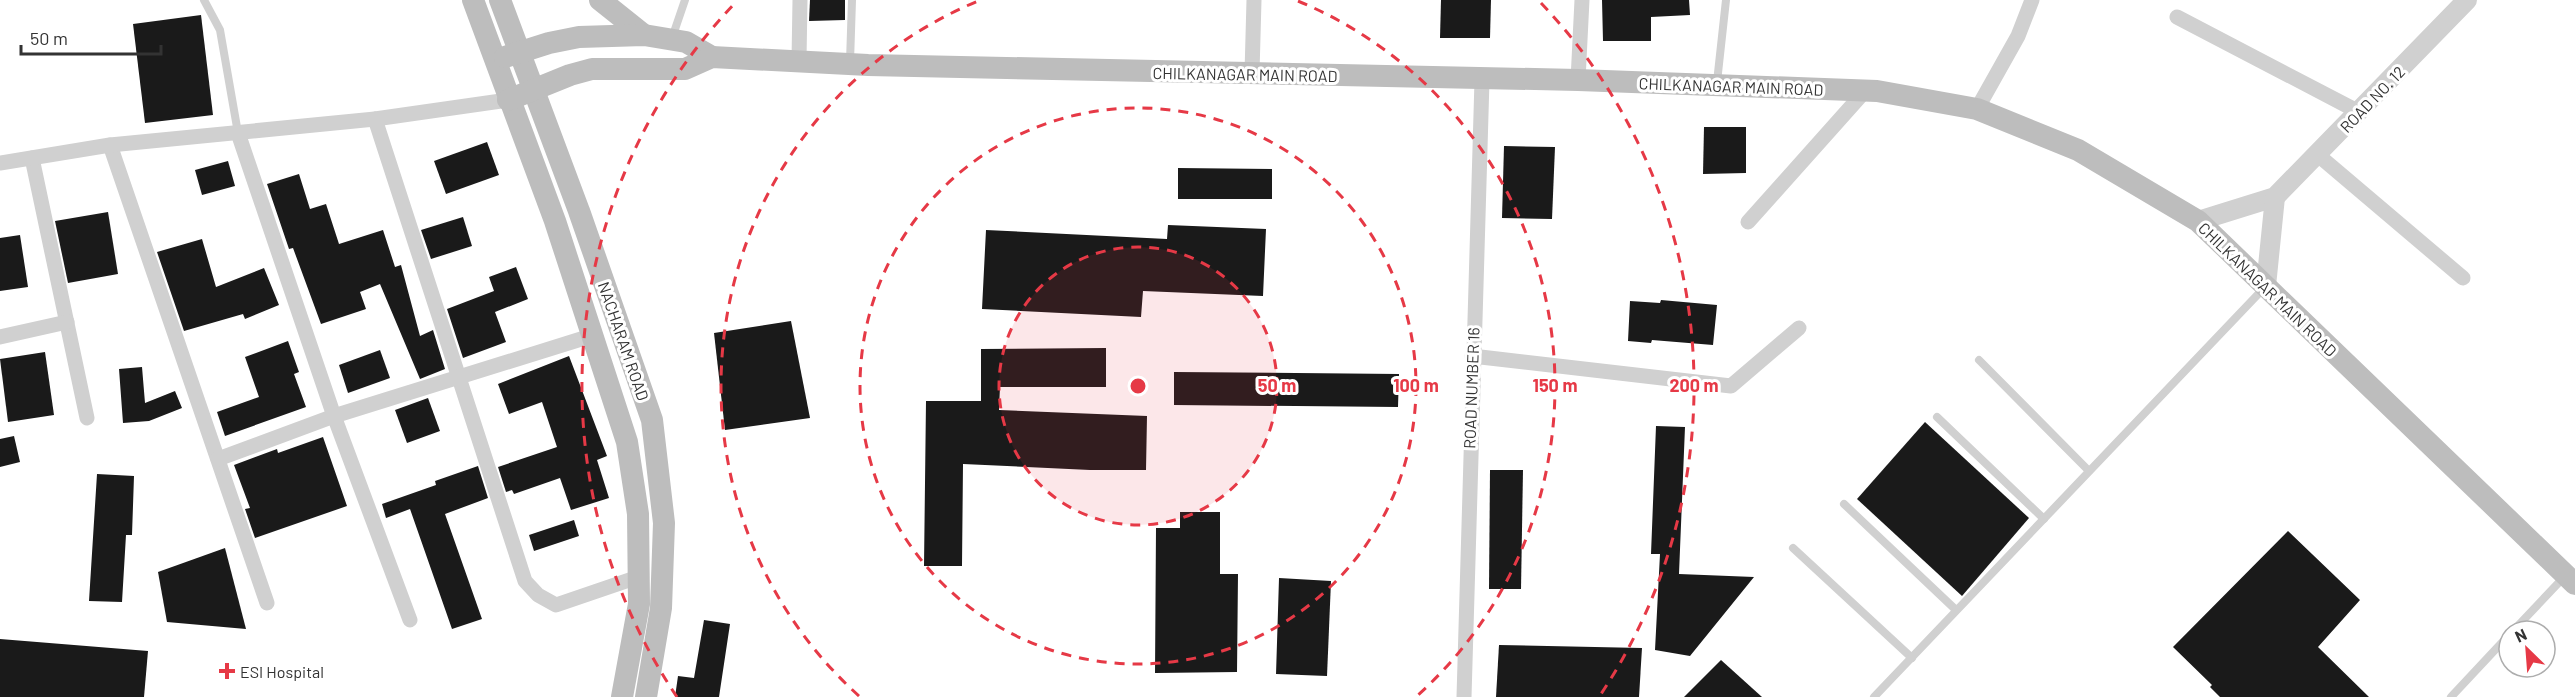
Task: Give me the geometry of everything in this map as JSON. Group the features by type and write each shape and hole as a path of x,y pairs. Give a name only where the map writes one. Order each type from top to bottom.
{"main road":[{"name":"NACHARAM ROAD","path":"472,0 555,221 627,442 638,514 639,604 622,697"},
{"name":"NACHARAM ROAD","path":"500,0 586,232 652,420 664,523 661,608 646,697"},
{"path":"600,0 644,35"},
{"path":"494,61 519,52 579,37 644,35 686,42 712,57"},
{"path":"508,100 570,75 592,69 685,69 712,57"},
{"name":"CHILKANAGAR MAIN ROAD","path":"712,57 1031,67 1142,73 1578,80 1865,91 1977,109 2078,150 2198,221 2570,579"}],"street":[{"path":"799,60 800,0"},
{"path":"1252,73 1254,0"},
{"path":"1578,80 1582,0"},
{"path":"1977,109 2018,36 2032,0"},
{"name":"ROAD NO. 12","path":"2275,197 2319,155 2467,0"},
{"path":"2177,17 2359,112"},
{"name":"ROAD NUMBER 16","path":"1464,697 1472,356 1482,80"},
{"path":"1748,222 1865,91"},
{"path":"0,163 110,145 375,119 508,100"},
{"path":"375,119 525,581 538,595 556,605 638,577"},
{"path":"238,134 334,416 410,620"},
{"path":"110,145 267,603"},
{"path":"2319,155 2463,278"},
{"path":"32,158 87,418"},
{"path":"2198,221 2275,197 2266,286"},
{"path":"0,337 67,322"},
{"path":"1472,356 1731,386 1799,328"},
{"path":"218,459 334,416 594,335"}],"lane":[{"path":"204,0 220,30 238,134"},
{"path":"671,40 686,0"},
{"path":"850,63 852,0"},
{"path":"1717,86 1726,0"},
{"path":"1874,697 2266,286"},
{"path":"1979,360 2089,471"},
{"path":"1937,417 2044,519"},
{"path":"1844,504 1956,610"},
{"path":"1793,548 1911,658"},
{"path":"2526,619 2570,579"},
{"path":"2451,697 2497,648"}],"building":[{"path":"810,0 845,0 845,20 809,21"},
{"path":"1441,0 1491,0 1490,38 1440,38"},
{"path":"1602,0 1689,0 1690,15 1651,17 1651,41 1603,41"},
{"path":"201,15 213,115 145,123 133,24"},
{"path":"1704,127 1746,127 1746,173 1703,174"},
{"path":"487,142 499,175 446,194 434,161"},
{"path":"1504,146 1555,147 1552,219 1502,218"},
{"path":"228,161 235,186 202,195 195,170"},
{"path":"1178,168 1272,169 1272,199 1178,199"},
{"path":"299,174 310,209 326,204 339,244 383,230 395,267 401,265 420,336 433,330 445,369 420,379 380,284 360,292 366,309 321,324 293,248 289,249 267,184"},
{"path":"108,212 118,274 68,283 55,221"},
{"path":"463,217 472,246 431,259 421,230"},
{"path":"1168,225 1266,229 1263,296 1143,291 1141,317 982,309 986,230 1167,239"},
{"path":"20,235 28,287 0,291 0,238"},
{"path":"202,239 216,287 264,268 279,305 245,319 243,314 184,331 157,252"},
{"path":"516,267 528,299 495,312 506,342 463,358 447,309 494,291 489,277"},
{"path":"1661,300 1717,305 1713,345 1652,340 1651,343 1628,341 1630,301 1660,303"},
{"path":"791,321 810,418 725,430 714,333"},
{"path":"288,341 299,372 294,374 306,407 225,436 217,412 259,397 245,357"},
{"path":"1106,348 1106,387 1000,387 999,410 1147,416 1146,470 1090,470 963,464 962,566 924,566 926,401 981,401 981,349"},
{"path":"380,350 390,378 348,393 339,365"},
{"path":"45,352 54,415 8,422 0,359"},
{"path":"569,356 607,456 597,460 609,498 571,510 560,478 514,494 512,490 506,492 498,467 557,447 542,402 509,414 498,384"},
{"path":"142,367 145,403 175,391 182,408 149,421 123,423 119,369"},
{"path":"1174,372 1399,374 1398,407 1174,405"},
{"path":"428,398 440,431 407,443 395,410"},
{"path":"1925,422 2029,518 1962,596 1857,499"},
{"path":"1656,426 1685,427 1679,574 1754,577 1690,656 1655,650 1660,554 1651,554"},
{"path":"14,436 20,462 0,467 0,439"},
{"path":"323,437 347,506 255,538 245,509 250,508 234,465 277,449 278,453"},
{"path":"478,466 488,498 445,514 482,619 452,629 410,509 386,518 382,504 436,485 435,481"},
{"path":"1490,470 1523,470 1521,589 1489,589"},
{"path":"97,474 134,476 132,535 126,535 122,602 89,601"},
{"path":"1180,512 1220,512 1220,574 1238,574 1237,672 1155,673 1156,528 1180,528"},
{"path":"574,520 579,536 534,551 529,535"},
{"path":"2288,531 2360,600 2318,647 2369,697 2220,697 2210,687 2212,685 2173,647"},
{"path":"225,548 246,629 167,622 158,572"},
{"path":"1279,578 1331,581 1327,676 1276,674"},
{"path":"704,620 730,624 719,697 675,697 678,676 694,678"},
{"path":"0,639 148,651 144,697 0,697"},
{"path":"1499,645 1642,648 1639,697 1496,697"},
{"path":"1721,660 1762,697 1684,697"}],"place":[{"name":"ESI Hospital","path":"227,671"}]}
